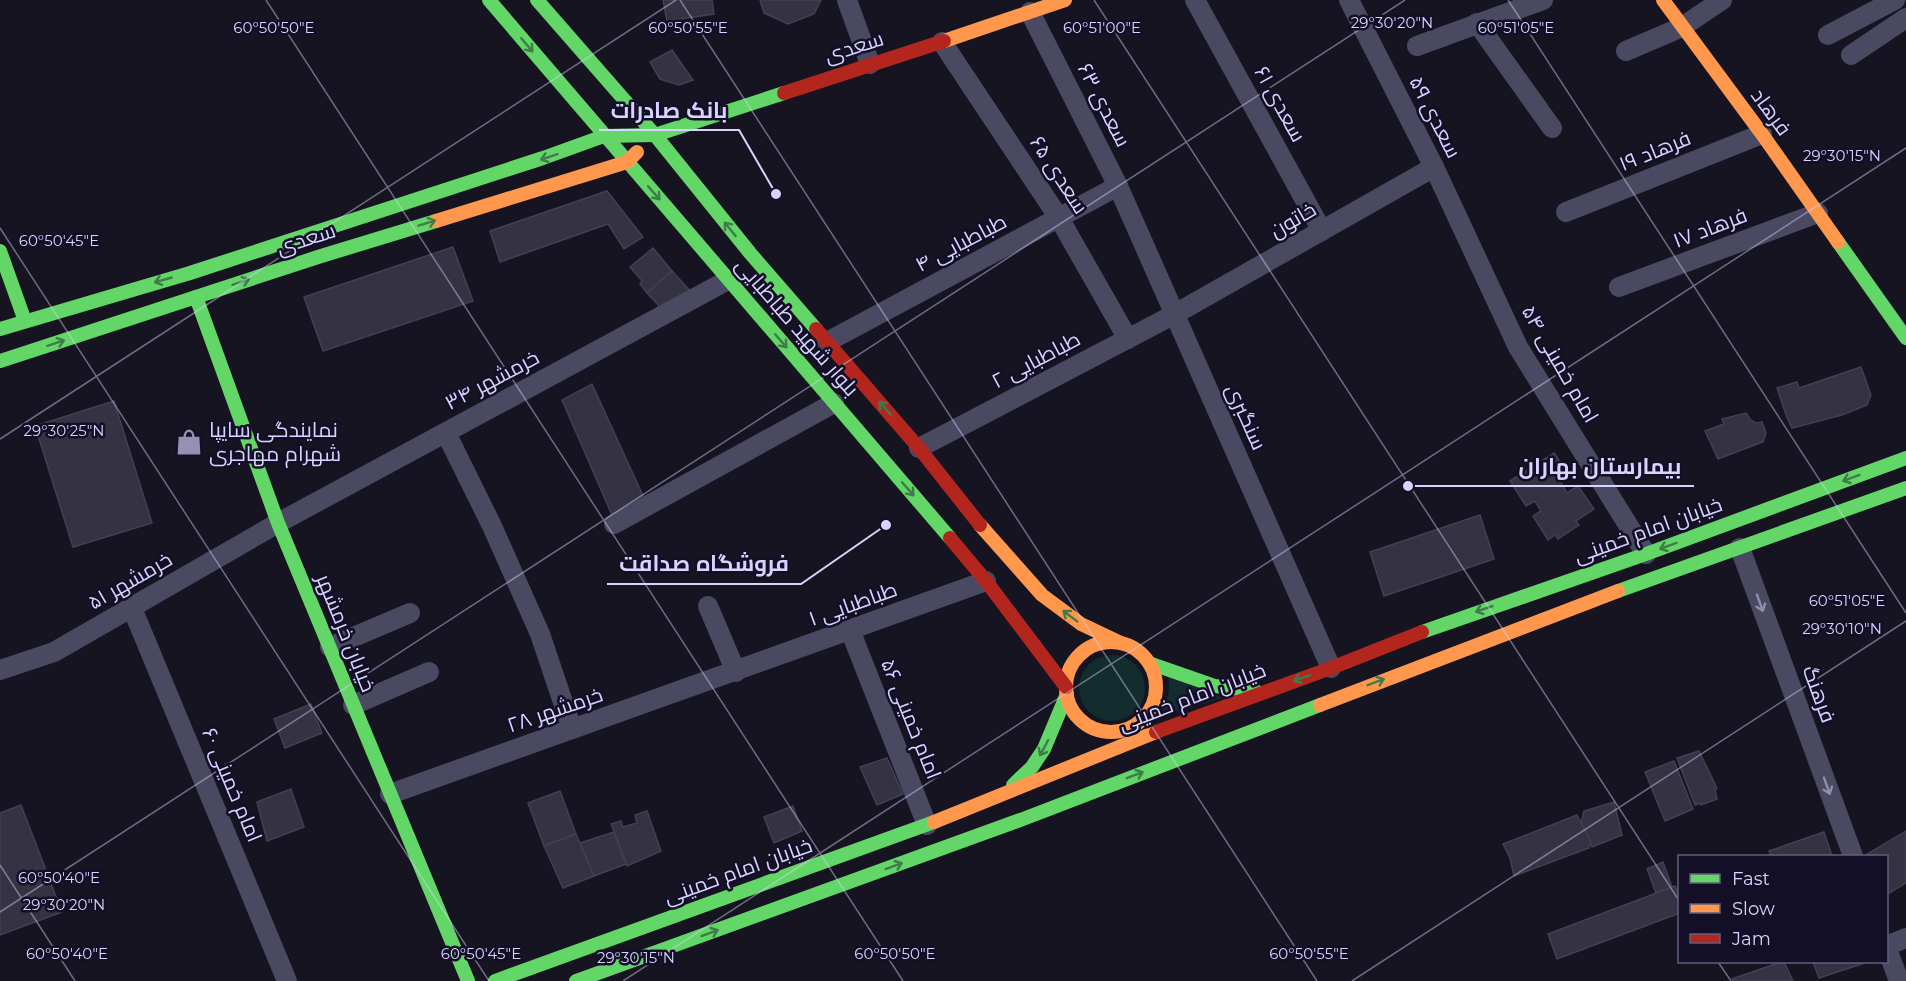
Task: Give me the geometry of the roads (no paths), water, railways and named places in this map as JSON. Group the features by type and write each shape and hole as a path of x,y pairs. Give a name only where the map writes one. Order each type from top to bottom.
{"main road":[{"name":"بلوار شهید طباطبایی","path":"489,0 987,581 1066,690"},
{"name":"بلوار شهید طباطبایی","path":"537,0 655,135 750,253 920,448 995,543 1042,595 1081,624 1121,643"},
{"name":"سعدی","path":"0,328 202,269 553,155 604,136 655,135 1065,0"},
{"name":"فرهاد","path":"1663,0 1906,338"},
{"path":"627,162 655,135"},
{"name":"سعدی","path":"0,362 318,257 627,162"},
{"path":"0,251 25,321"},
{"name":"خیابان خرمشهر","path":"196,297 278,523 468,981"},
{"name":"خیابان امام خمینی","path":"495,981 927,825 1165,728 1331,668 1447,622 1646,554 1906,458"},
{"path":"576,981 1001,827 1264,724 1906,488"},
{"path":"1005,792 1032,767 1044,750 1066,690 1069,671 1078,657 1090,648 1105,643 1121,643 1132,647 1149,663 1194,680 1240,692 1270,690"},
{"path":"1066,690 1071,708 1080,720 1092,728 1106,732 1121,731 1137,724 1147,714 1153,702 1156,689 1149,663"},
{"path":"1137,724 1198,730"},
{"path":"1220,730 1264,724"},
{"path":"1096,790 1121,731"}],"street":[{"path":"848,0 870,64"},
{"name":"سعدی ۶۱","path":"1196,0 1322,231"},
{"name":"سعدی ۵۹","path":"1349,0 1434,167 1476,257"},
{"path":"1417,46 1543,0"},
{"path":"1626,51 1682,27 1722,0"},
{"path":"1828,35 1895,0"},
{"name":"سعدی ۶۳","path":"1030,12 1118,186"},
{"path":"1851,55 1906,18"},
{"path":"1477,23 1552,128"},
{"name":"سعدی ۶۵","path":"942,42 1059,218 1128,339"},
{"name":"فرهاد ۱۹","path":"1566,212 1761,134"},
{"name":"خاتون","path":"1175,314 1434,167"},
{"name":"طباطبایی ۴","path":"827,342 1118,186"},
{"name":"سنگبری","path":"1118,186 1331,668"},
{"name":"فرهاد ۱۷","path":"1619,287 1818,213"},
{"name":"امام خمینی ۵۴","path":"1476,257 1518,347 1646,554"},
{"name":"خرمشهر ۳۴","path":"278,523 728,279"},
{"name":"طباطبایی ۲","path":"920,448 1175,314"},
{"path":"614,525 834,403"},
{"path":"446,433 492,526 540,634 572,729"},
{"name":"خرمشهر ۵۱","path":"0,670 54,652 278,523"},
{"name":"فرهنگ","path":"1740,548 1853,855"},
{"name":"طباطبایی ۱","path":"736,672 987,581"},
{"path":"708,606 736,672"},
{"name":"امام خمینی ۶۰","path":"132,608 287,981"},
{"path":"330,647 410,614"},
{"name":"امام خمینی ۵۶","path":"850,630 927,825"},
{"path":"353,705 429,672"},
{"name":"خرمشهر ۲۸","path":"390,794 736,672"},
{"path":"1888,946 1906,938"},
{"path":"1888,949 1899,981"}],"place":[{"name":"بانک صادرات","path":"776,194"},
{"name":"نمایندگی سایپا شهرام مهاجری","path":"189,442"},
{"name":"بیمارستان بهاران","path":"1408,486"},
{"name":"فروشگاه صداقت","path":"886,525"}]}
